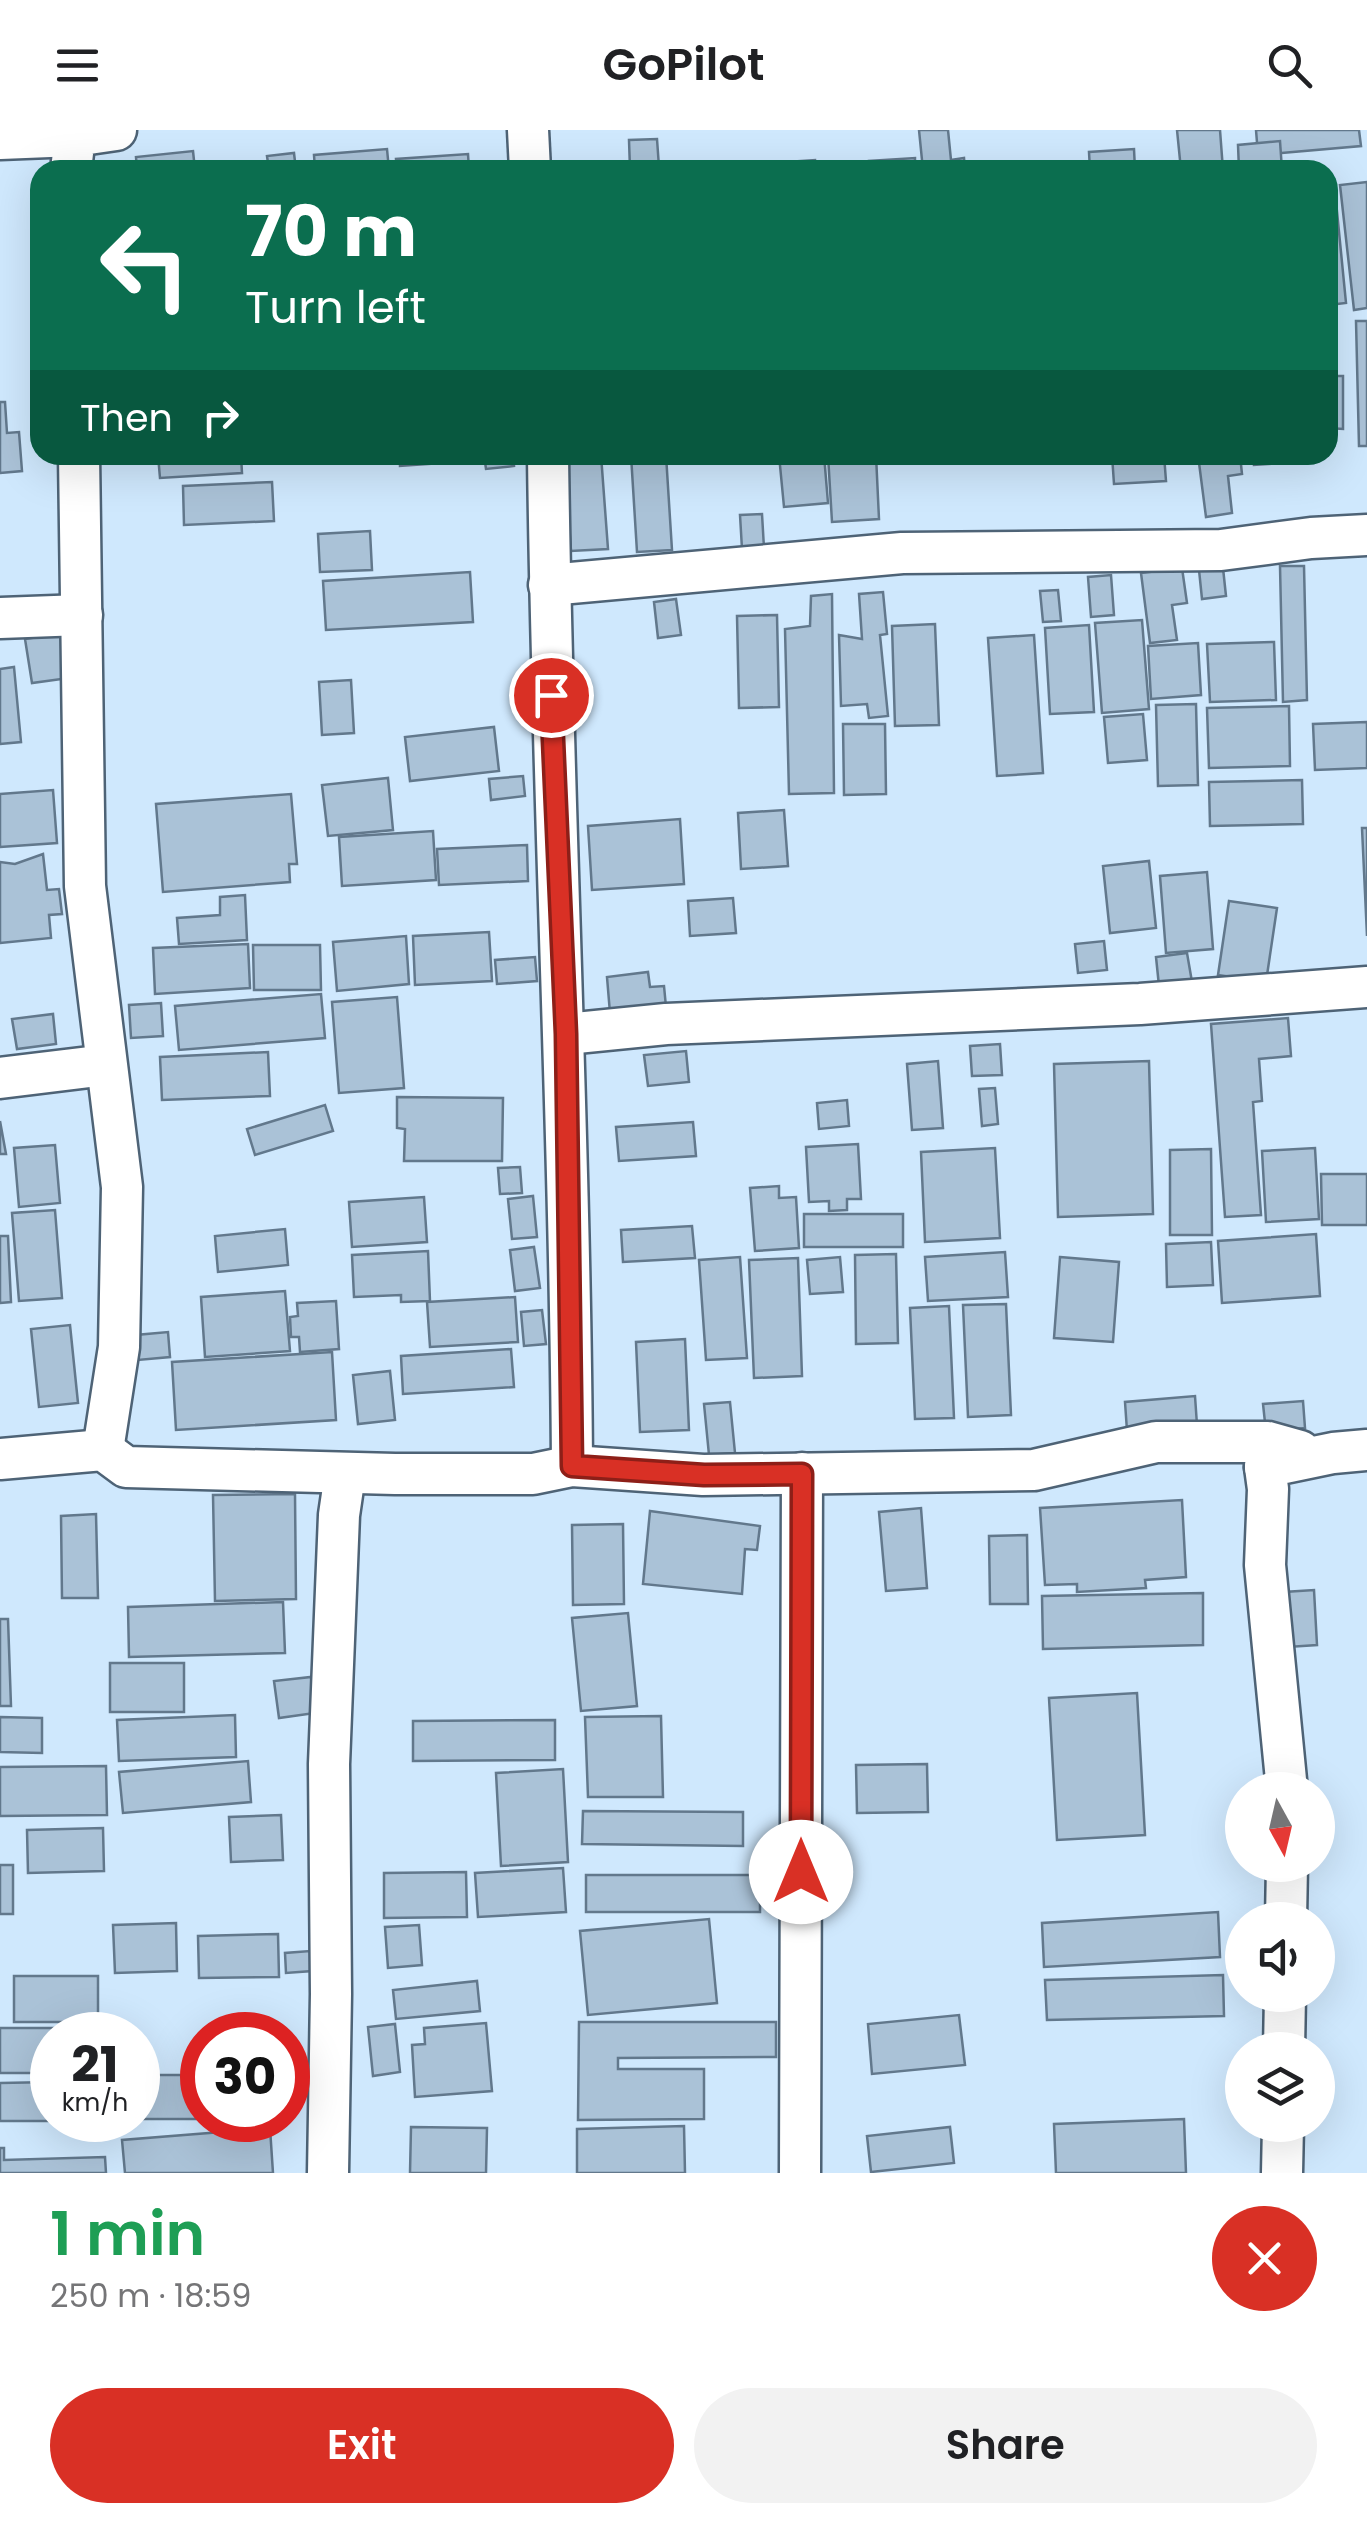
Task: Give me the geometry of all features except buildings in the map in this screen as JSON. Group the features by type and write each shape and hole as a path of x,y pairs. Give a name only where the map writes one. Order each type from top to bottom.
{"street":[{"path":"0,138 73,153 116,130"},
{"path":"528,130 530,160"},
{"path":"78,465 85,886 122,1187 119,1348 103,1450"},
{"path":"548,465 552,732 566,1034 572,1466"},
{"path":"550,584 902,552 1221,550 1367,535"},
{"path":"0,618 82,615"},
{"path":"566,1034 666,1024 1140,1004 1367,988"},
{"path":"0,1078 106,1064"},
{"path":"0,1459 103,1450 126,1467 345,1474 534,1474 572,1466 704,1475 1034,1470 1156,1442 1268,1442 1300,1450 1265,1467"},
{"path":"1265,1467 1367,1450"},
{"path":"1265,1467 1265,1565 1285,1772"},
{"path":"328,2173 329,1764 339,1515 345,1474"},
{"path":"800,2173 802,1474"},
{"path":"1282,2142 1282,2173"}],"route":[{"path":"551,695 566,1034 572,1466 704,1475 802,1474 801,1872"}]}
